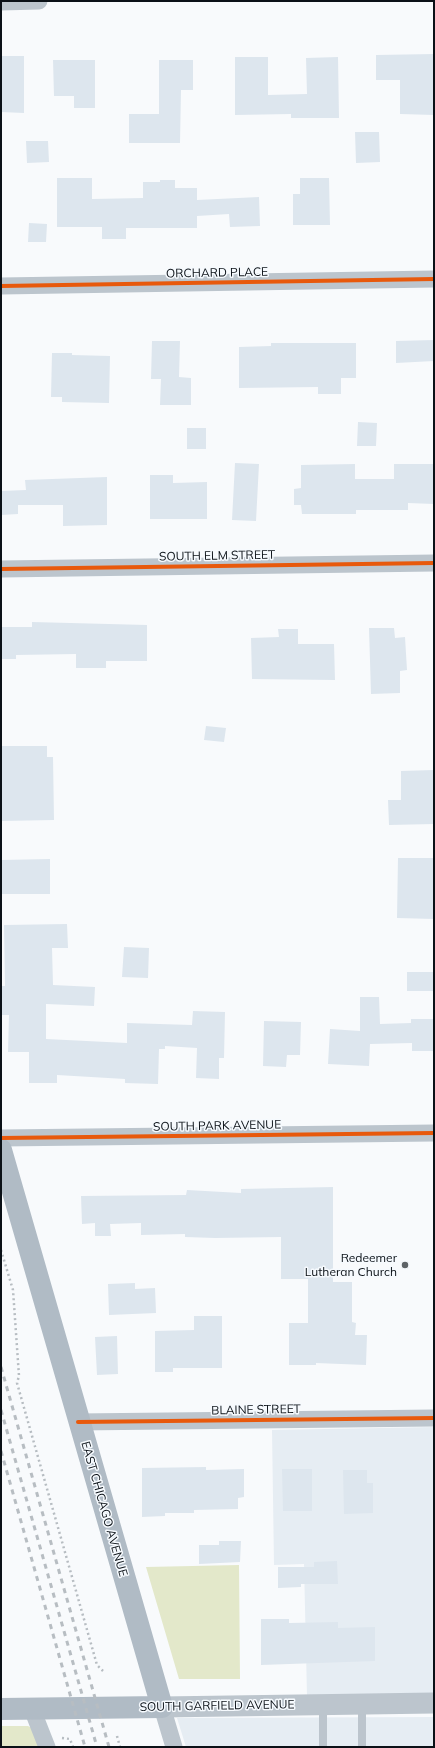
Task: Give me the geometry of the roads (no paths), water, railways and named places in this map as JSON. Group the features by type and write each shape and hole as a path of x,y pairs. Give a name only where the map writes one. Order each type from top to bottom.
{"main road":[{"name":"EAST CHICAGO AVENUE","path":"1,1150 78,1422 162,1707"},
{"path":"1,1700 32,1709"},
{"name":"SOUTH GARFIELD AVENUE","path":"1,1709 162,1707"}],"street":[{"path":"1,2 39,1"},
{"name":"ORCHARD PLACE","path":"1,286 434,279"},
{"name":"SOUTH ELM STREET","path":"1,569 434,563"},
{"name":"SOUTH PARK AVENUE","path":"1,1138 434,1133"},
{"name":"BLAINE STREET","path":"78,1422 434,1418"},
{"name":"SOUTH GARFIELD AVENUE","path":"162,1707 434,1703"},
{"path":"162,1707 174,1747"},
{"path":"32,1709 47,1747"}],"lane":[{"path":"362,1704 362,1747"},
{"path":"323,1705 323,1747"}],"railway":[{"path":"1,1367 109,1747"},
{"path":"1,1410 97,1747"},
{"path":"1,1451 85,1747"}],"place":[{"name":"Redeemer Lutheran Church","path":"405,1265"}]}
